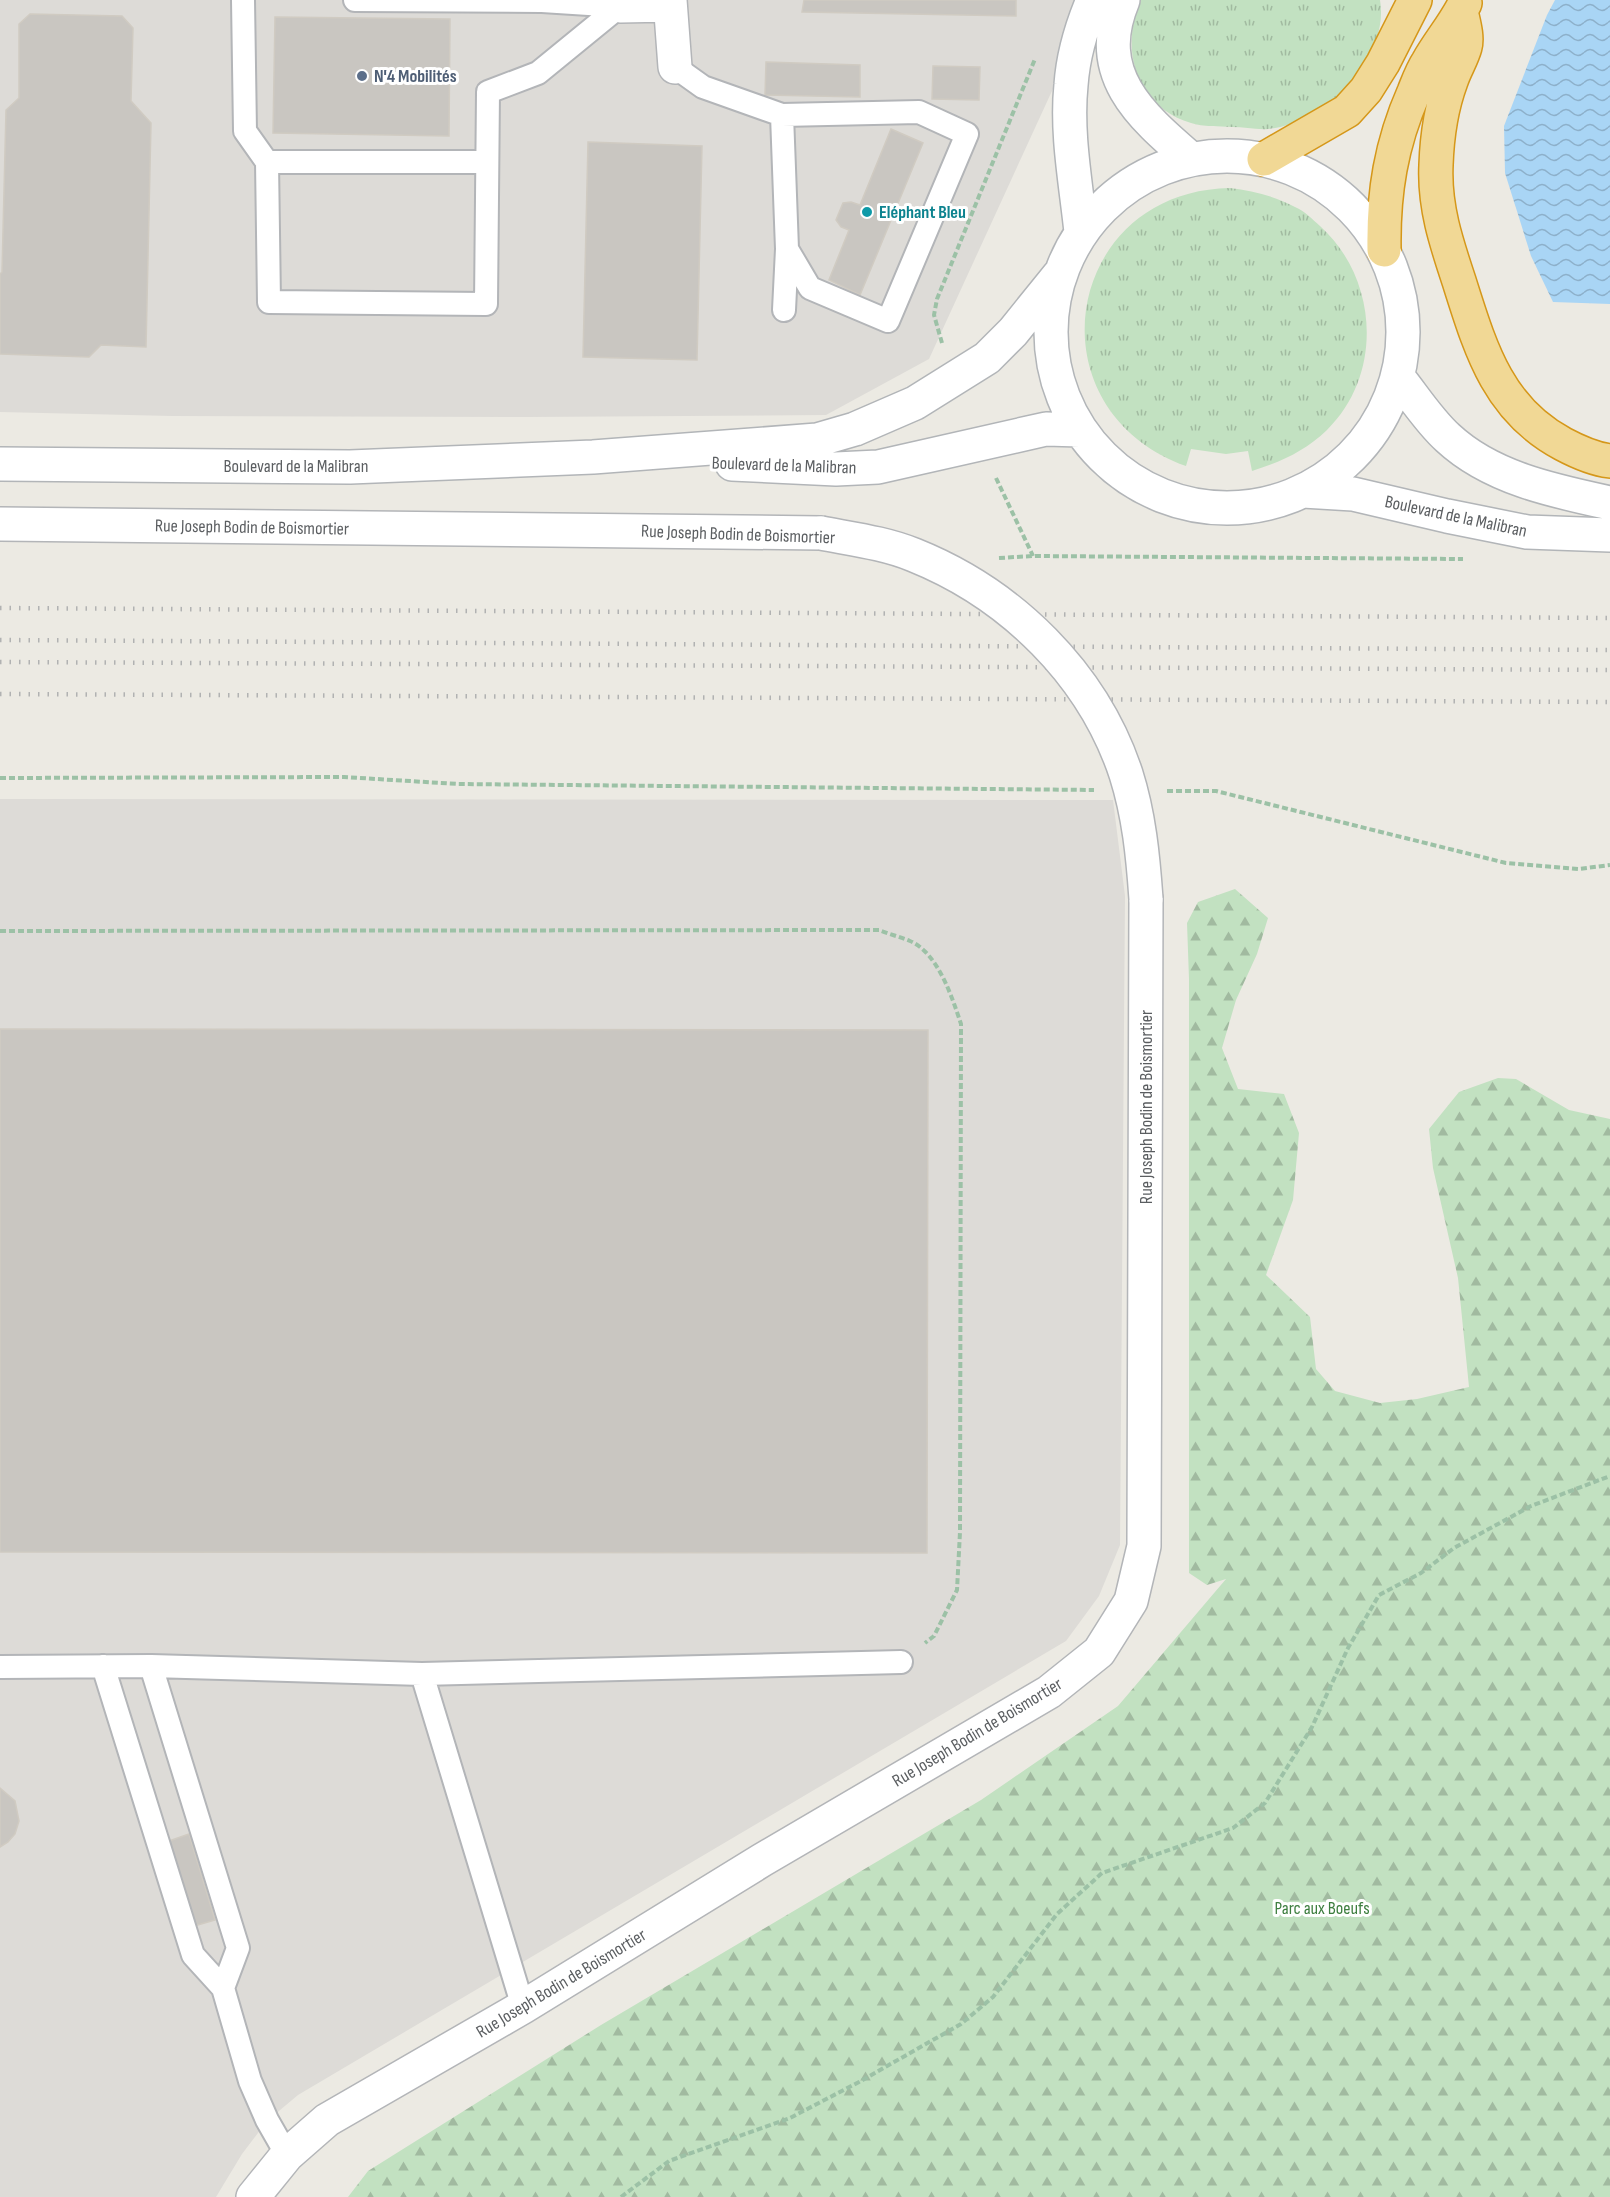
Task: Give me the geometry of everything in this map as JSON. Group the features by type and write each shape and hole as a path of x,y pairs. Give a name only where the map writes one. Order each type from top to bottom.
{"highway":[{"path":"1264,159 1347,111 1366,90 1383,63 1415,0"},
{"path":"1384,250 1383,222 1388,175 1393,148 1403,116 1426,64 1464,5"},
{"path":"1464,5 1466,45 1451,80 1443,108 1438,137 1435,195 1447,243 1476,336 1485,360 1500,387 1520,412 1544,434 1575,450 1610,461"}],"street":[{"path":"1081,232 1071,133 1071,84 1083,28 1093,0"},
{"path":"1123,0 1112,45 1119,78 1125,91 1146,119 1191,159"},
{"path":"620,6 670,3 675,67"},
{"path":"1227,155 1264,159 1301,171 1334,191 1362,218 1384,250 1396,280 1403,312 1403,345 1398,377 1387,406 1372,432 1353,456 1330,476 1303,491 1274,502 1242,508 1211,508 1180,502 1150,491 1123,475 1099,454 1080,430 1064,402 1054,371 1050,339 1052,307 1059,275 1081,232 1103,206 1129,185 1159,169 1191,159 1227,155"},
{"name":"Boulevard de la Malibran","path":"0,464 350,467 593,457 817,440 855,429 915,403 987,358 1013,332 1059,275"},
{"path":"1398,377 1447,438 1473,458 1542,487 1610,502"},
{"name":"Boulevard de la Malibran","path":"593,457 836,469 878,467 1046,429 1080,430"},
{"name":"Boulevard de la Malibran","path":"1303,491 1353,494 1527,532 1610,535"},
{"name":"Rue Joseph Bodin de Boismortier","path":"0,524 821,533 913,554 954,574 1013,612 1082,686 1115,745 1126,773 1142,843 1146,899 1144,1546 1131,1601 1099,1652 1050,1692 762,1860 523,2007 327,2120 286,2155 253,2197"}],"lane":[{"path":"243,0 245,131 267,162 269,302 486,304 488,92 538,73 620,6"},
{"path":"356,0 542,1 620,6"},
{"path":"675,67 703,87 782,115 920,112 966,134 888,321 810,288 787,249"},
{"path":"782,115 787,249 784,310"},
{"path":"267,162 487,162"},
{"path":"0,1667 151,1666 422,1674 900,1662"},
{"path":"103,1666 194,1955 223,1989 250,2081 286,2155"},
{"path":"151,1666 238,1948 223,1989"},
{"path":"422,1674 523,2007"}],"path":[{"path":"952,380 934,315 937,299 1037,55"},
{"path":"980,444 1033,556"},
{"path":"0,778 344,777 458,784 1101,790"},
{"path":"1158,791 1216,791 1506,863 1579,869 1610,865"},
{"path":"0,931 879,930 913,942 936,964 952,996 961,1024 960,1532 957,1590 934,1636 900,1662"},
{"path":"621,2197 669,2161 790,2118 961,2024 993,1997 1057,1914 1102,1874 1233,1828 1265,1803 1312,1727 1348,1648 1378,1595 1421,1573 1454,1548 1531,1506 1610,1476"}],"shaded area":[{"path":"0,0 1081,0 1057,80 929,359 826,415 529,417 172,416 0,412"},
{"path":"0,799 1113,800 1125,896 1120,1545 1099,1596 1066,1641 298,2095 267,2121 242,2154 216,2197 0,2197"}],"green space":[{"path":"1141,0 1380,0 1381,17 1375,42 1352,85 1326,107 1290,124 1268,129 1206,126 1172,115 1157,104 1145,90 1137,74 1132,38"},
{"path":"1230,188 1255,192 1280,200 1302,211 1320,226 1339,247 1354,272 1363,299 1367,326 1365,355 1358,382 1345,407 1327,430 1310,444 1283,460 1252,471 1248,451 1226,454 1191,449 1186,466 1136,438 1103,399 1087,354 1086,307 1101,262 1131,225 1174,198"},
{"name":"Parc aux Boeufs","path":"1235,889 1268,918 1257,954 1236,1000 1222,1048 1238,1089 1284,1094 1299,1133 1293,1200 1266,1275 1310,1317 1316,1369 1335,1391 1380,1403 1417,1399 1469,1387 1458,1278 1433,1168 1429,1129 1459,1092 1498,1078 1516,1079 1569,1110 1610,1119 1610,2197 348,2197 368,2171 601,2025 981,1800 1118,1706 1226,1579 1207,1585 1189,1573 1189,979 1187,923 1198,902"}],"water":[{"path":"1555,0 1610,0 1610,304 1553,302 1531,256 1505,173 1504,126"}],"building":[{"path":"804,0 1016,0 1016,16 802,12"},
{"path":"30,14 122,16 133,28 131,101 151,123 146,347 101,345 89,357 0,354 0,274 2,272 6,110 19,98 19,24"},
{"name":"N'4 Mobilités","path":"275,17 450,19 449,136 273,133"},
{"path":"766,62 860,65 860,97 765,95"},
{"path":"933,66 980,67 979,100 932,99"},
{"name":"Eléphant Bleu","path":"891,129 923,143 860,295 829,280 849,230 841,227 836,220 843,203 851,202 860,205"},
{"path":"588,142 702,146 697,360 583,357"},
{"path":"0,1029 928,1030 927,1553 0,1552"},
{"path":"0,1788 15,1801 19,1821 15,1834 0,1847"},
{"path":"189,1834 215,1920 194,1926 169,1841"}],"railway":[{"path":"0,608 1610,618"},
{"path":"0,640 1610,650"},
{"path":"0,662 1610,670"},
{"path":"0,694 1610,702"}],"place":[{"name":"N'4 Mobilités","path":"362,76"},
{"name":"Eléphant Bleu","path":"867,212"}]}
